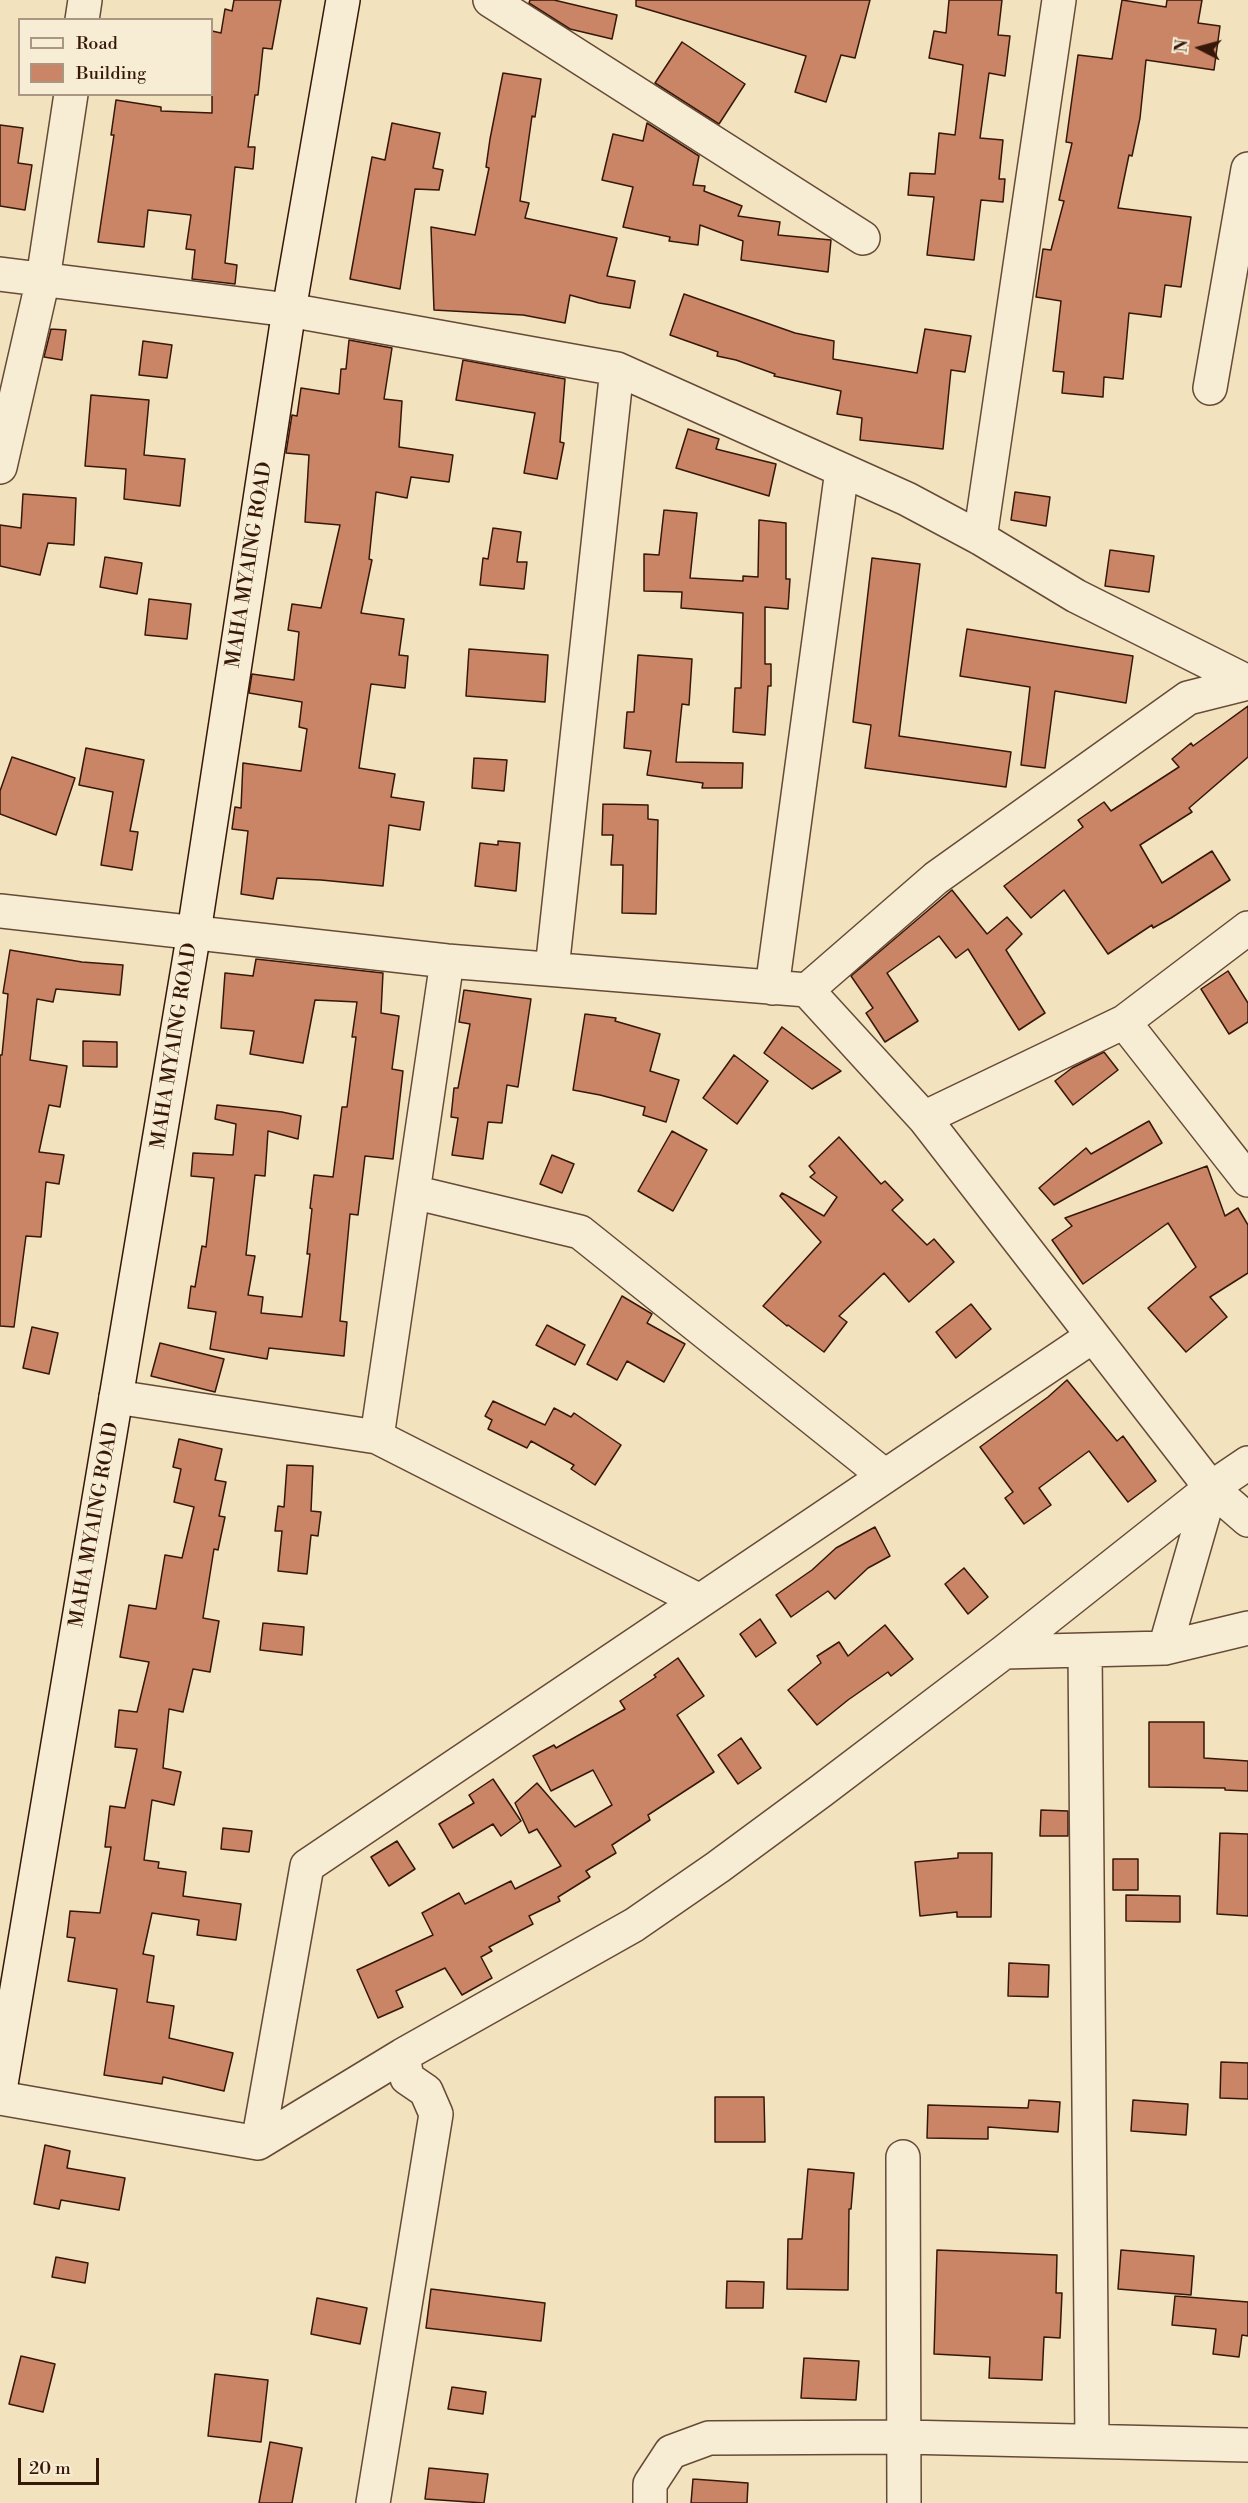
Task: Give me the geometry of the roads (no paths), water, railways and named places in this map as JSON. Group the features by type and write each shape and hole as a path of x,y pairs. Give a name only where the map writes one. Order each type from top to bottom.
{"street":[{"path":"82,18 85,0"},
{"name":"MAHA MYAING ROAD","path":"0,2090 194,932 289,310 343,0"},
{"path":"490,0 863,238"},
{"path":"980,538 1059,0"},
{"path":"0,466 43,279 71,96"},
{"path":"1210,388 1248,169"},
{"path":"0,274 289,310 616,369 907,499 980,538 1076,596 1248,682"},
{"path":"552,969 616,369"},
{"path":"772,988 842,470"},
{"path":"0,911 447,961 807,990 936,878 1188,698 1248,682"},
{"path":"924,1118 1124,1022 1248,928"},
{"path":"377,1437 447,961"},
{"path":"807,990 924,1118 1211,1488 1248,1520"},
{"path":"1124,1022 1248,1179"},
{"path":"413,1192 580,1232 885,1476"},
{"path":"258,2143 308,1866 1093,1336"},
{"path":"116,1397 377,1437 700,1601"},
{"path":"0,2098 258,2143 403,2055 634,1925 746,1846 1004,1652 1211,1488 1248,1463"},
{"path":"1164,1648 1211,1488"},
{"path":"1004,1652 1164,1648 1248,1628"},
{"path":"1085,1650 1092,2441"},
{"path":"373,2503 436,2114 426,2091 407,2078 403,2055"},
{"path":"903,2157 904,2503"},
{"path":"650,2503 650,2484 671,2451 709,2439 904,2437 1248,2445"}]}
